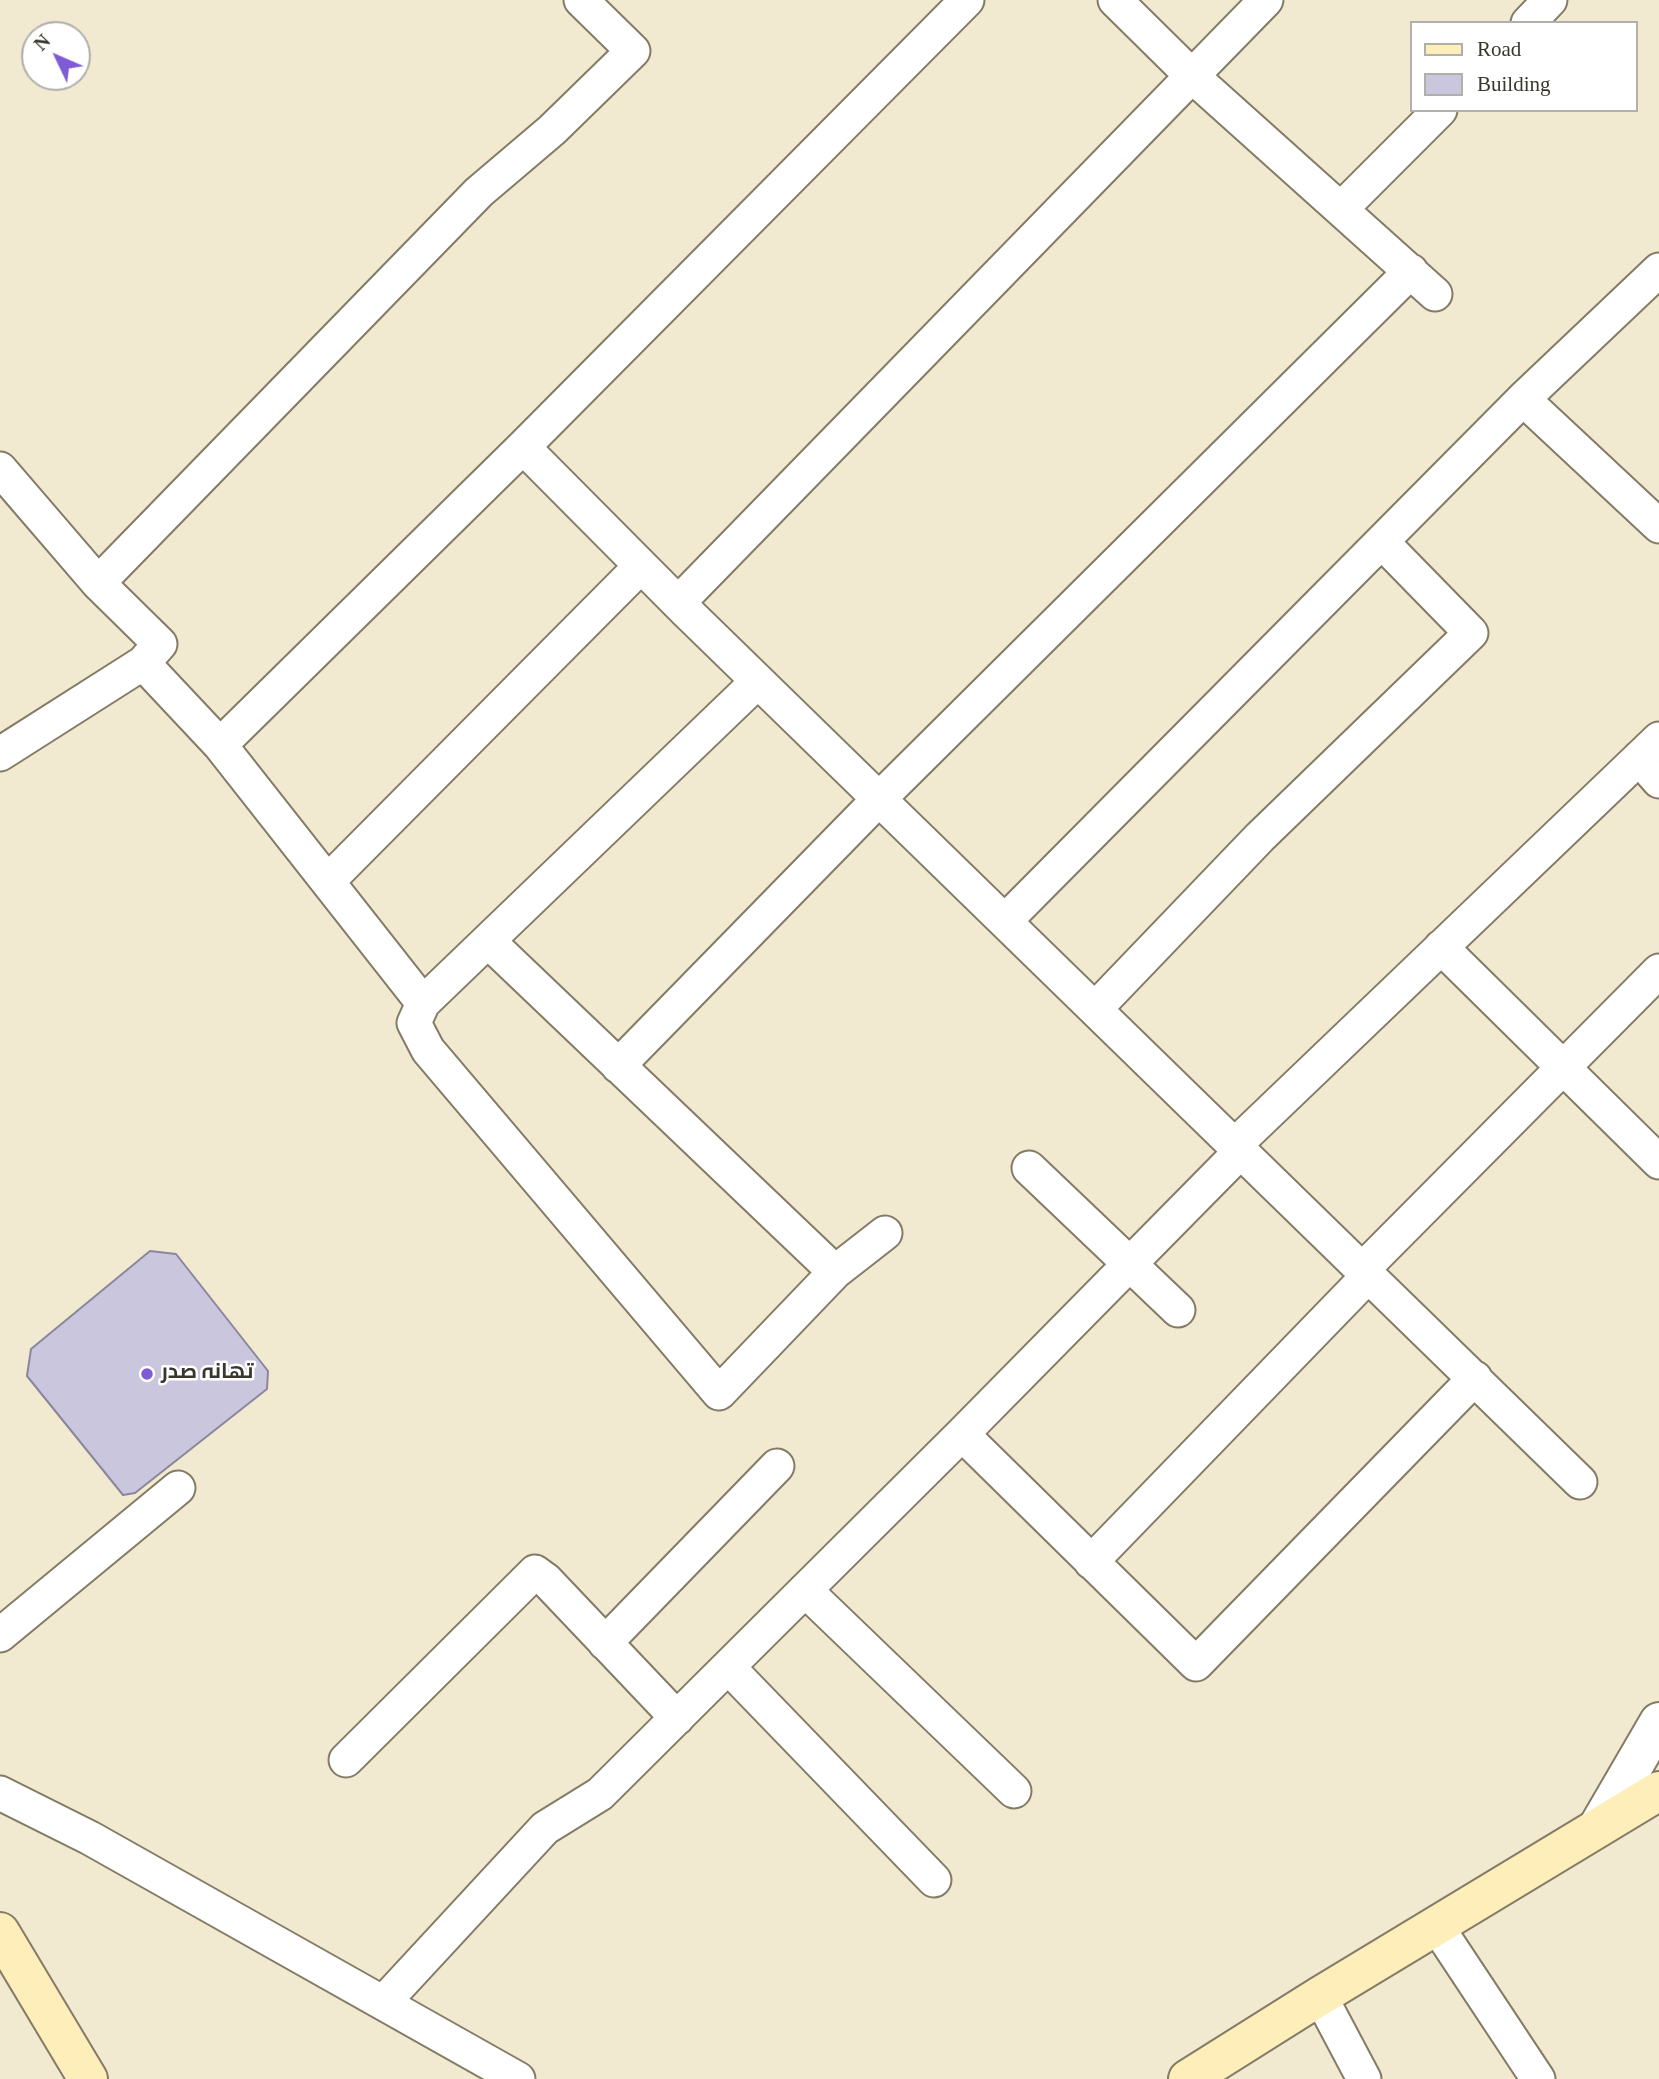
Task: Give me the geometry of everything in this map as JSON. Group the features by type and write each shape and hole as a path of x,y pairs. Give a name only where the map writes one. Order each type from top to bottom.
{"main road":[{"path":"1188,2079 1599,1825 1659,1791"},
{"path":"0,1932 88,2079"}],"street":[{"path":"98,583 479,192 552,130 633,51 581,0"},
{"path":"219,745 523,447 967,0"},
{"path":"1115,0 1192,76 1435,294"},
{"path":"678,603 1266,0"},
{"path":"1530,21 1550,0"},
{"path":"1341,209 1438,112"},
{"path":"1005,921 1523,399 1659,270"},
{"path":"618,1066 880,799 1411,271"},
{"path":"1523,399 1659,526"},
{"path":"523,447 678,603 1580,1482"},
{"path":"0,469 98,583 160,644 143,663 0,754"},
{"path":"1095,1009 1260,837 1471,633 1382,542"},
{"path":"328,881 641,566"},
{"path":"143,663 219,745 424,1003"},
{"path":"758,681 424,1003 414,1023 428,1050 719,1393 835,1272 886,1233"},
{"path":"383,2003 545,1828 600,1794 962,1434 1129,1264 1238,1148 1441,947 1652,759"},
{"path":"488,941 835,1272"},
{"path":"1441,947 1659,1162"},
{"path":"1091,1562 1562,1067 1659,971"},
{"path":"1029,1168 1178,1310"},
{"path":"962,1434 1196,1664 1475,1378"},
{"path":"606,1643 777,1466"},
{"path":"0,1634 178,1488"},
{"path":"346,1760 535,1572 677,1718"},
{"path":"805,1590 1014,1791"},
{"path":"728,1667 934,1880"},
{"path":"1599,1825 1659,1721"},
{"path":"0,1793 90,1838 518,2079"},
{"path":"1436,1925 1538,2079"},
{"path":"1320,1996 1364,2079"}],"building":[{"name":"تھانہ صدر","path":"150,1251 176,1254 268,1371 267,1389 135,1493 123,1495 27,1376 31,1349"}],"place":[{"name":"تھانہ صدر","path":"147,1374"}]}
